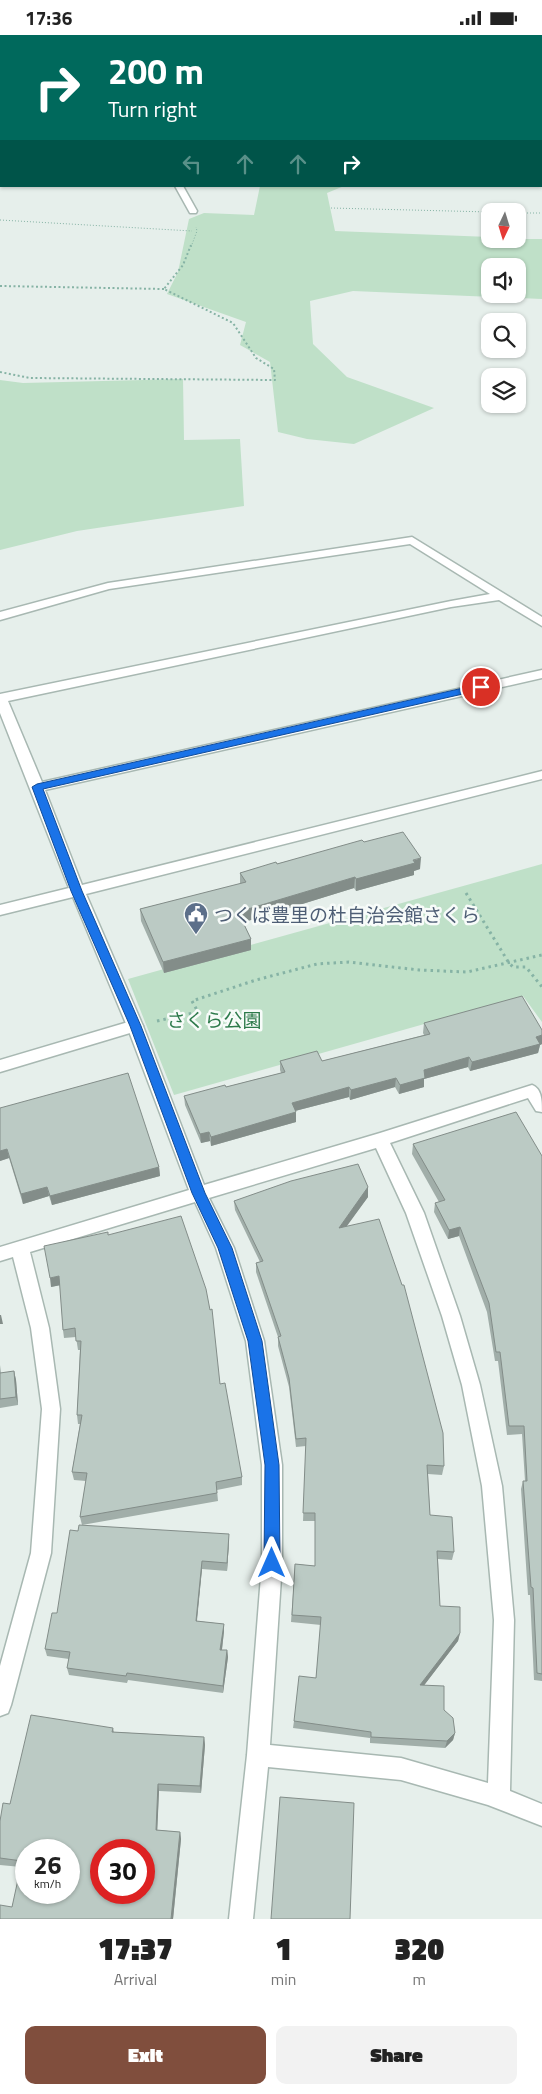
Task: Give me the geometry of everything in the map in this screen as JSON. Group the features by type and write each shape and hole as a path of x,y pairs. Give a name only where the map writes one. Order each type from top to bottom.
{"street":[{"path":"180,187 192,211"},
{"path":"0,616 108,586 412,540 542,622"},
{"path":"241,1919 258,1755 272,1563 272,1465 255,1341 225,1248 199,1193 135,1026 77,891 37,787 0,699 451,604 500,596"},
{"path":"37,787 542,674"},
{"path":"0,909 542,775"},
{"path":"0,1066 135,1026"},
{"path":"0,1254 380,1140 532,1091 542,1106"},
{"path":"380,1140 415,1213 451,1316 470,1385 492,1485 504,1620 499,1799"},
{"path":"0,1705 41,1553 51,1409 40,1328 20,1249"},
{"path":"258,1755 401,1769 499,1799 542,1815"}],"path":[{"path":"330,208 481,212"},
{"path":"164,289 183,265 197,231 192,211"},
{"path":"526,213 542,213"},
{"path":"0,220 197,231"},
{"path":"0,286 164,289 233,323 256,358 274,369 275,380 30,378 0,372"},
{"path":"466,893 509,963 513,967 526,967 542,987"},
{"path":"135,1026 198,1012 192,1001 256,980 317,965 350,962 419,970 467,972 542,955"}],"green space":[{"path":"260,187 342,187 327,193 335,231 481,237 481,248 526,248 526,239 542,239 542,299 526,298 526,258 481,258 481,296 353,291 310,301 313,344 347,377 434,408 354,444 307,439 278,432 270,362 240,345 246,322 167,294 178,272 189,219 204,213 254,215"},
{"path":"183,379 184,440 240,439 244,506 77,531 0,550 0,380 23,383"},
{"name":"さくら公園","path":"542,864 542,1022 523,996 174,1095 128,979"}],"building":[{"path":"403,832 421,858 413,860 415,863 356,879 355,877 238,912 251,939 163,962 140,909 246,882 240,873 276,862 277,864 362,840 364,842"},
{"path":"522,996 542,1030 542,1035 536,1037 540,1044 472,1062 469,1057 424,1070 425,1078 400,1085 396,1078 351,1090 349,1087 292,1103 296,1112 211,1137 209,1132 200,1134 184,1096 285,1072 280,1061 317,1051 322,1061 430,1034 424,1023"},
{"path":"128,1073 159,1167 50,1196 47,1187 21,1194 7,1149 0,1151 0,1108"},
{"path":"516,1112 542,1156 542,1674 537,1673 533,1588 531,1587 523,1481 527,1481 524,1426 509,1426 500,1352 496,1352 489,1303 460,1227 449,1230 435,1203 445,1200 413,1144"},
{"path":"358,1164 368,1187 339,1228 379,1219 402,1285 404,1285 443,1433 444,1466 427,1465 430,1515 452,1517 454,1552 437,1551 440,1606 460,1607 460,1633 420,1685 444,1686 444,1710 453,1718 455,1733 447,1741 371,1737 371,1732 294,1721 299,1676 316,1678 321,1617 292,1615 295,1564 315,1566 315,1513 303,1513 306,1438 296,1439 289,1378 278,1337 281,1336 256,1263 263,1261 234,1201 291,1181"},
{"path":"181,1216 206,1289 210,1310 212,1309 220,1384 225,1383 242,1477 216,1482 217,1493 80,1517 87,1473 72,1472 82,1415 77,1415 81,1341 76,1341 75,1328 63,1330 59,1276 50,1278 44,1246 108,1232 108,1235"},
{"path":"14,1371 16,1397 0,1399 0,1373"},
{"path":"79,1525 229,1534 227,1563 202,1561 196,1621 224,1624 220,1650 227,1650 223,1686 127,1673 126,1676 67,1668 70,1652 45,1649 52,1613 57,1613 70,1530 78,1531"},
{"path":"31,1715 113,1728 112,1732 204,1737 200,1786 158,1784 156,1830 180,1832 171,1919 0,1919 0,1905 12,1907 15,1893 15,1904 80,1904 80,1839 15,1839 15,1860 0,1858 0,1821 3,1803 10,1804"},
{"path":"280,1797 354,1803 350,1919 271,1919"}],"place":[{"name":"つくば豊里の杜自治会館さくら","path":"196,935"}],"route":[{"path":"272,1563 272,1465 255,1341 225,1248 199,1193 135,1026 77,891 37,787 311,727 481,687"}]}
